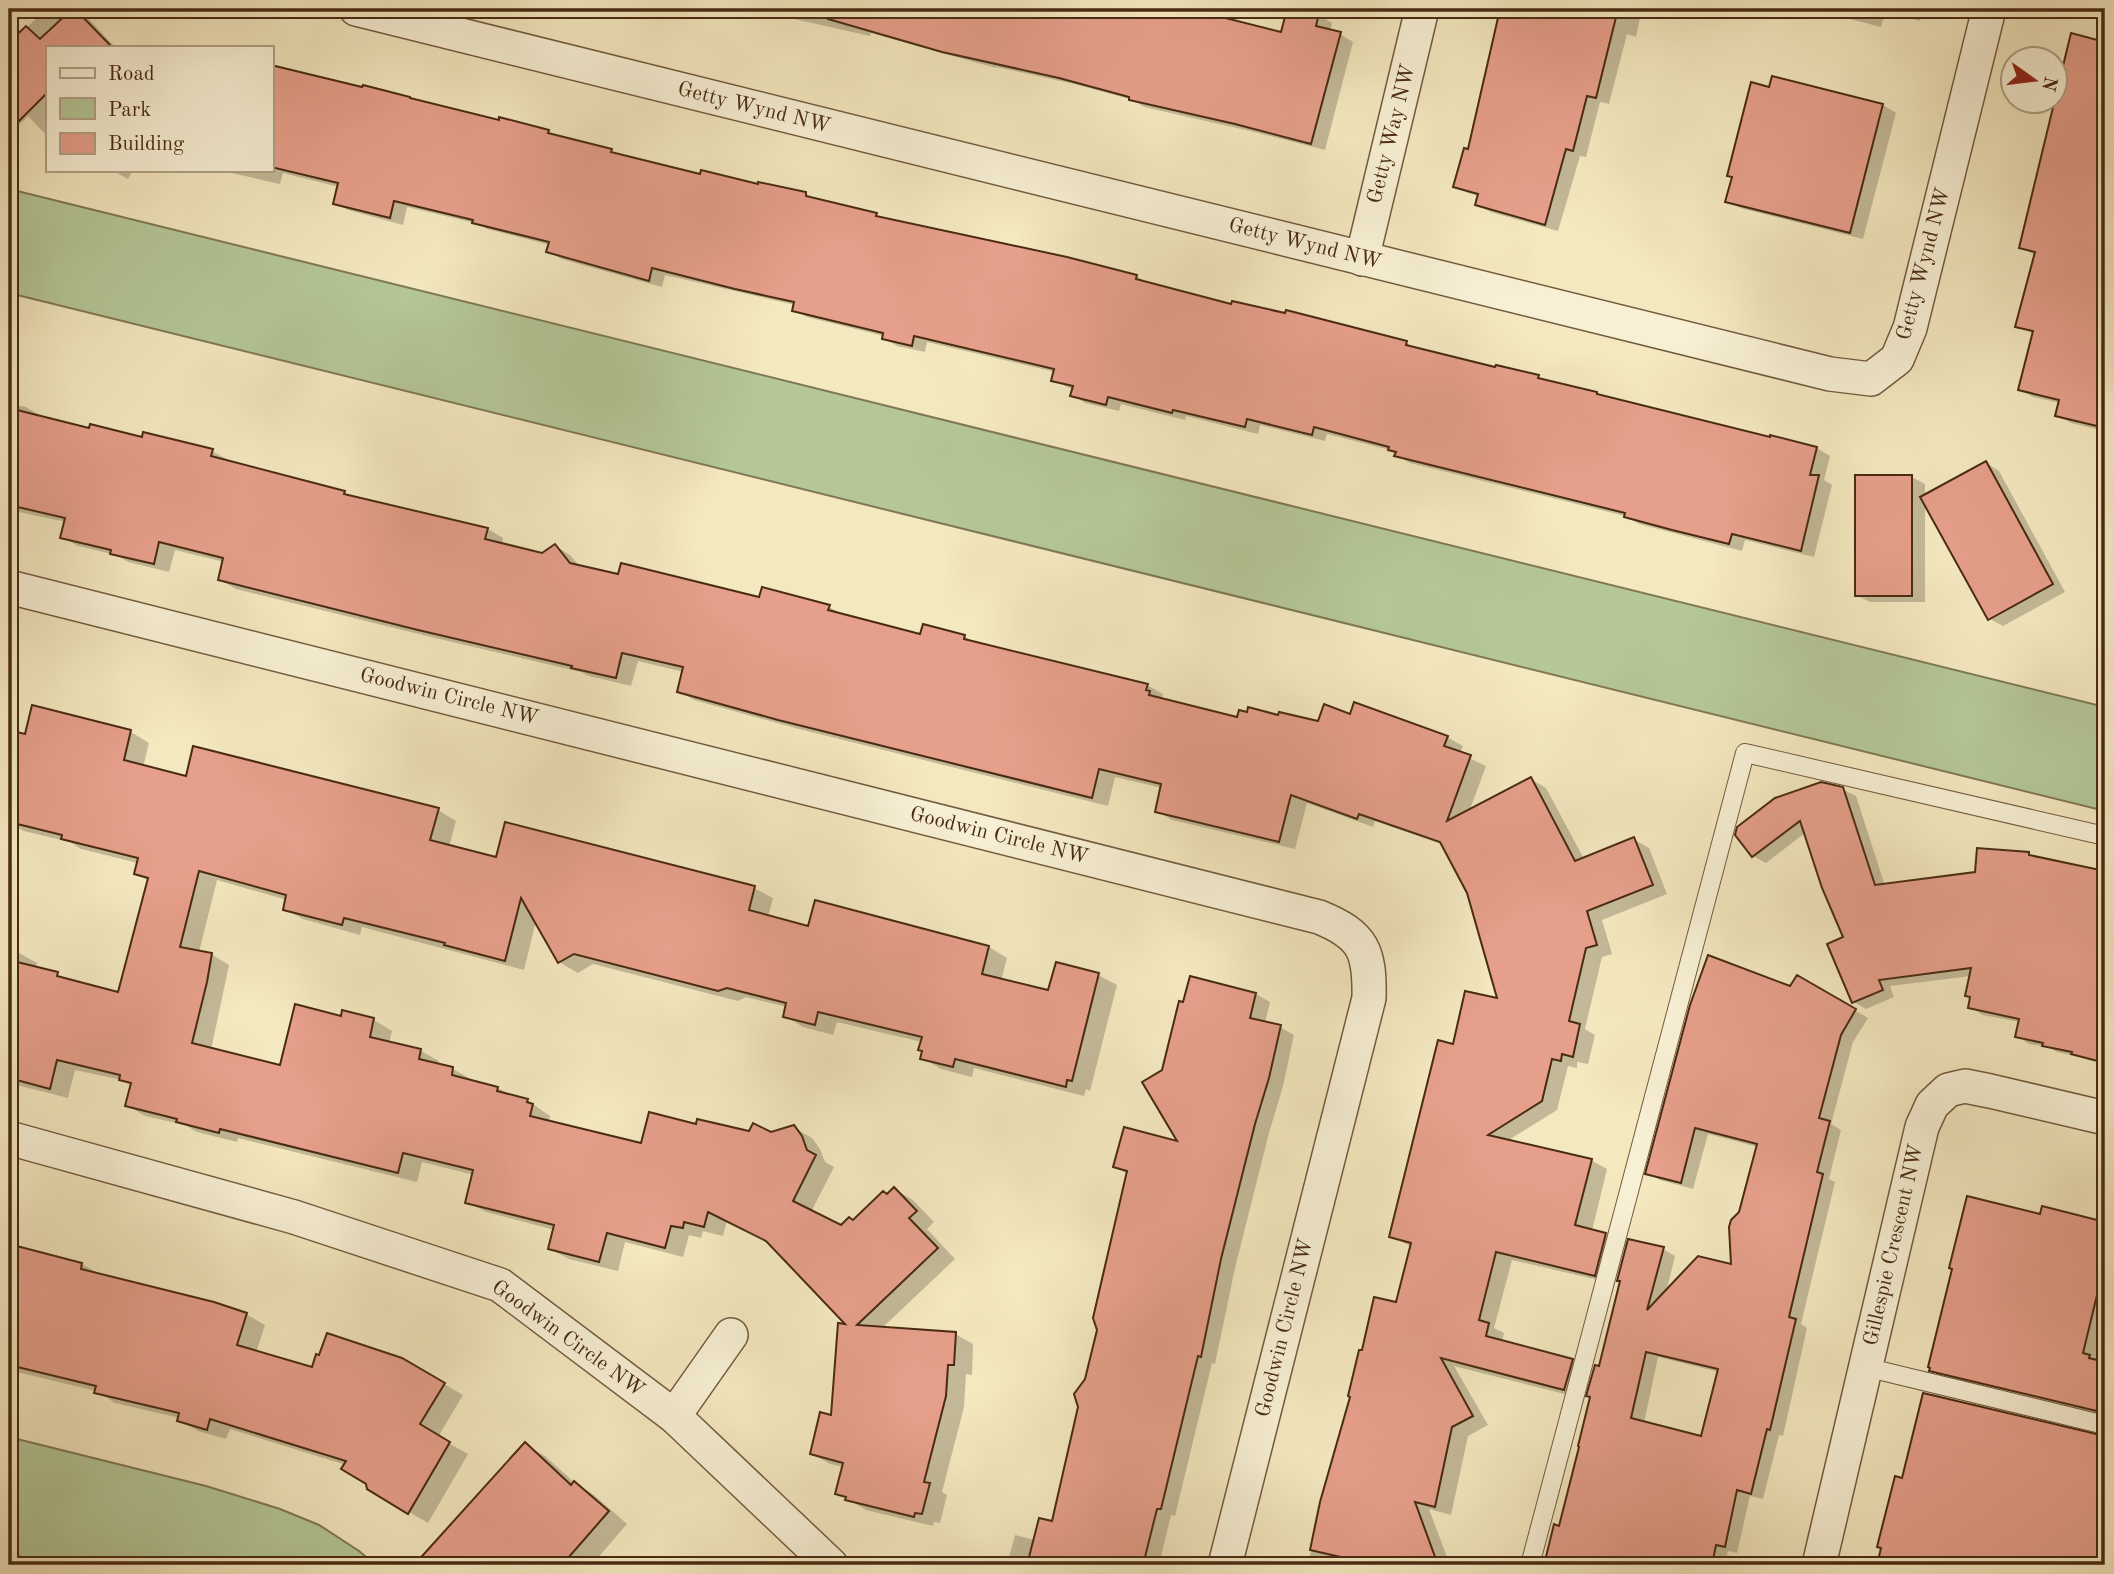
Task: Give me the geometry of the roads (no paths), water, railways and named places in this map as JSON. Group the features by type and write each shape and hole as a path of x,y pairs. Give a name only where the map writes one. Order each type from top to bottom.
{"street":[{"name":"Getty Wynd NW","path":"356,9 1830,374 1871,379 1897,359 1910,328 1989,9"},
{"name":"Getty Way NW","path":"1362,258 1422,9"},
{"name":"Goodwin Circle NW","path":"9,587 1319,917 1342,926 1361,945 1370,968 1370,998 1225,1565"},
{"name":"Gillespie Crescent NW","path":"1819,1565 1922,1127 1932,1105 1948,1090 1965,1086 2105,1118"},
{"name":"Goodwin Circle NW","path":"9,1138 294,1217 500,1284 674,1416 831,1565"},
{"path":"674,1416 731,1335"}],"lane":[{"path":"1530,1565 1745,753 2105,836"},
{"path":"1865,1367 2105,1425"}]}
